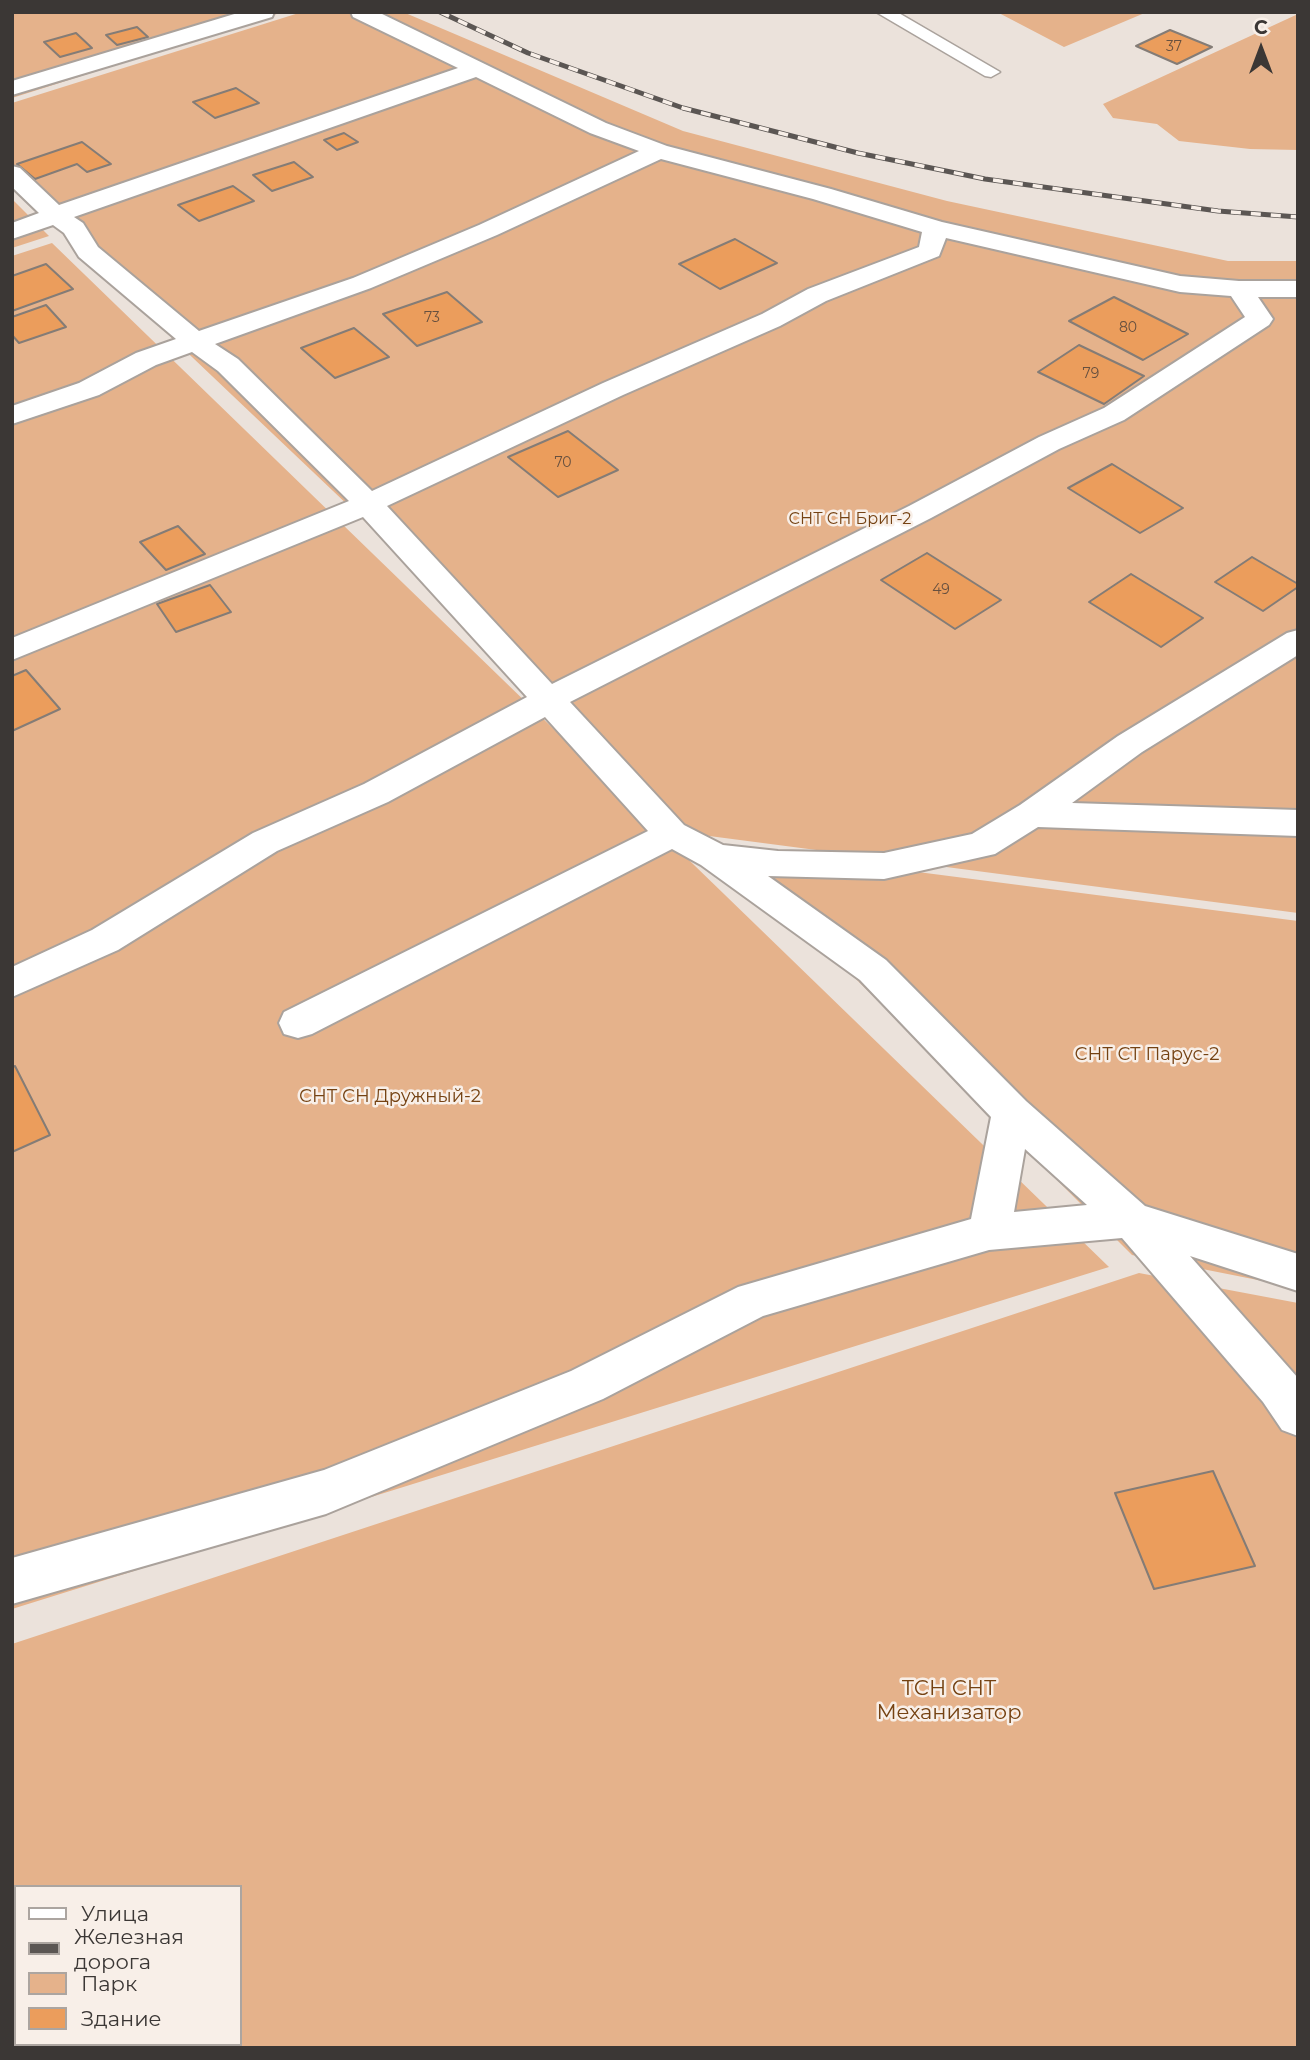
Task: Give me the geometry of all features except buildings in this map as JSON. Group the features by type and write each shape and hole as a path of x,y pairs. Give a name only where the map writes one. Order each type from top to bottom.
{"street":[{"path":"12,88 264,12"},
{"path":"361,12 598,128 659,151 822,194 936,228 1180,284 1239,289 1298,289"},
{"path":"12,232 478,69"},
{"path":"12,416 89,389 146,359 362,283 488,230 659,151"},
{"path":"12,173 55,215 74,228 88,252 195,342 228,365 368,504 672,834 713,856 873,970 1012,1113 1130,1219 1279,1388 1298,1415"},
{"path":"12,650 368,504 600,395 771,320 817,295 930,251 936,228"},
{"path":"12,984 106,940 265,842 376,793 510,723 547,700 1049,443 1114,414 1260,319 1239,289"},
{"path":"713,856 778,864 884,866 982,845 1032,814 1130,744 1298,640"},
{"path":"1032,814 1298,823"},
{"path":"298,1023 672,834"},
{"path":"989,1232 1012,1113"},
{"path":"12,1581 326,1492 587,1385 753,1300 989,1232 1130,1219 1298,1273"}],"lane":[{"path":"884,12 990,72"}],"green space":[{"path":"12,12 283,12 12,98"},
{"name":"СНТ СН Бриг-2","path":"302,12 403,12 683,131 947,201 1228,261 1298,261 1298,913 694,834 12,186 12,103"},
{"path":"997,12 1147,12 1064,47"},
{"path":"1298,14 1298,150 1250,149 1179,141 1157,124 1113,118 1103,104"},
{"path":"12,199 49,236 12,248"},
{"name":"СНТ СН Дружный-2","path":"52,243 1109,1267 12,1609 12,256"},
{"name":"СНТ СТ Парус-2","path":"724,847 1298,921 1298,1288 1132,1255"},
{"name":"ТСН СНТ Механизатор","path":"1139,1273 1298,1303 1298,2048 12,2048 12,1644"}],"railway":[{"path":"440,12 528,53 683,108 858,153 985,179 1218,211 1298,217"}]}
